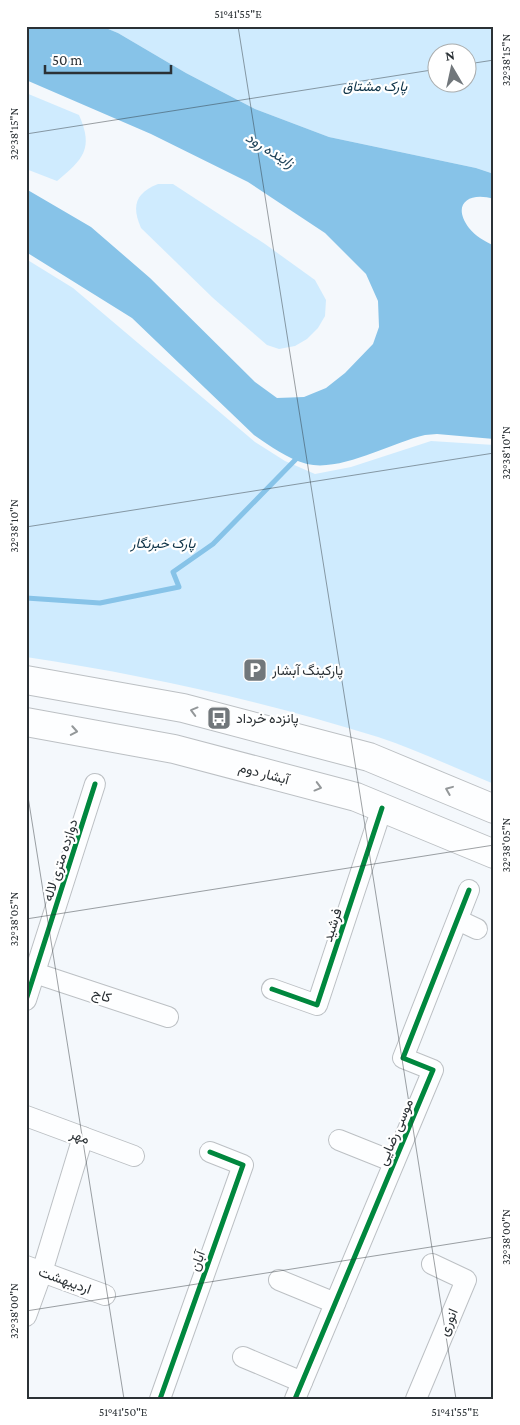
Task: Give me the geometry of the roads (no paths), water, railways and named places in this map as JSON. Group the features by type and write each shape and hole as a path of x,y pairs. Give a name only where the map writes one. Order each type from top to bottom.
{"main road":[{"path":"26,680 183,708 370,757 494,809"},
{"name":"آبشار دوم","path":"26,722 174,749 356,797 494,854"}],"street":[{"name":"دوازده متری لاله","path":"26,1000 31,972 95,784"},
{"name":"فرشید","path":"272,989 317,1005 382,808"},
{"name":"موسی رضایی","path":"299,1390 433,1070 403,1058 469,890"},
{"path":"458,920 477,929"},
{"name":"کاج","path":"31,972 168,1018"},
{"name":"مهر","path":"26,1116 134,1156"},
{"path":"26,1316 34,1269 83,1137"},
{"path":"338,1140 394,1162"},
{"name":"آبان","path":"160,1399 243,1165 210,1152"},
{"name":"انوری","path":"416,1399 466,1280 432,1264"},
{"name":"اردیبهشت","path":"34,1269 105,1295"},
{"path":"279,1280 335,1302"},
{"path":"243,1357 299,1390"}],"water":[{"name":"زاینده رود","path":"26,26 101,26 118,33 186,73 255,109 329,137 476,168 494,174 494,199 485,197 470,198 462,206 462,212 464,220 471,231 494,246 494,439 437,434 425,435 366,456 335,464 321,465 300,462 279,452 254,435 132,318 26,252 26,189 91,227 150,278 255,382 277,398 304,397 326,388 345,373 373,344 379,327 378,301 366,274 325,233 248,182 151,134 26,80"}],"waterway":[{"path":"26,598 100,603 179,587 173,572 213,544 300,455"}],"place":[{"name":"پارکینگ آبشار","path":"255,670"},
{"name":"پانزده خرداد","path":"219,718"}],"park label":[{"name":"پارک مشتاق","path":"375,86"},
{"name":"پارک خبرنگار","path":"163,543"}]}
